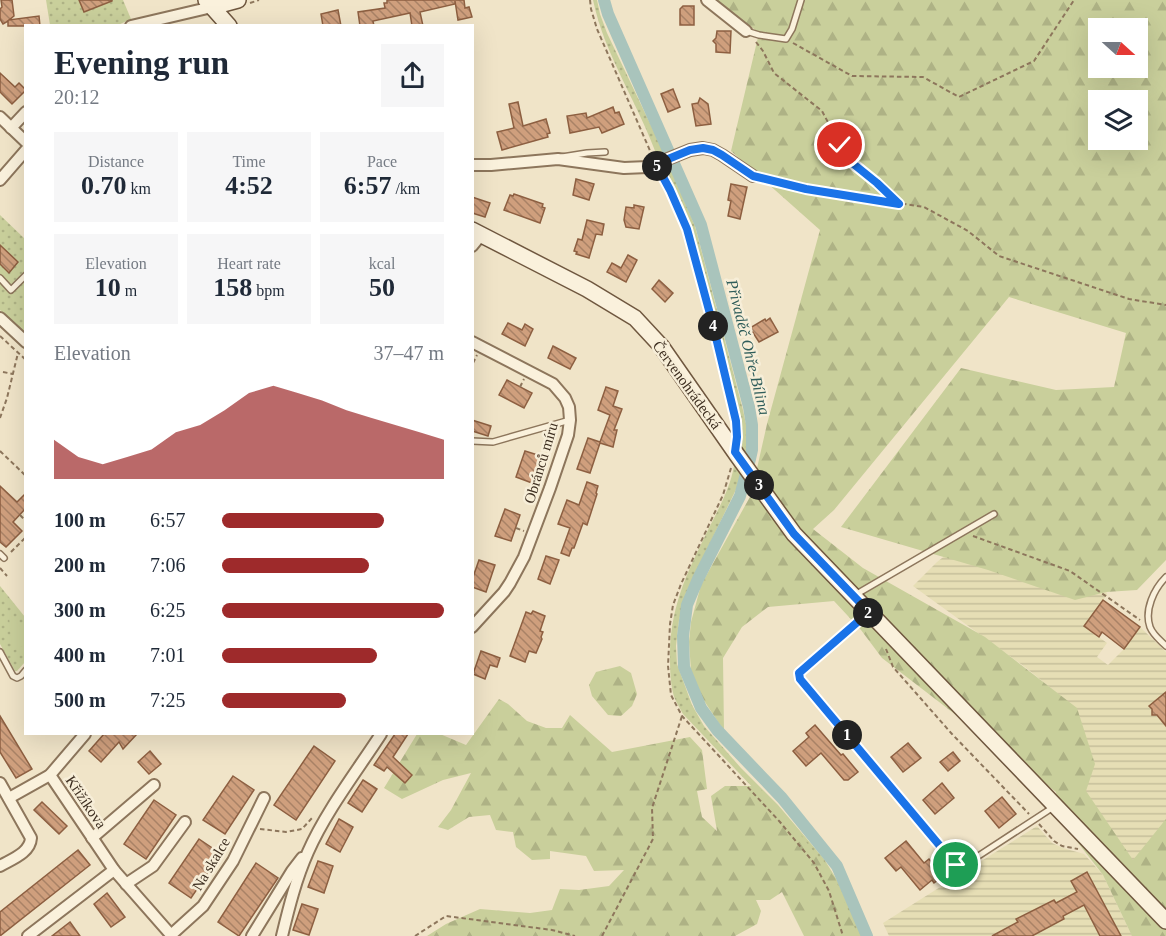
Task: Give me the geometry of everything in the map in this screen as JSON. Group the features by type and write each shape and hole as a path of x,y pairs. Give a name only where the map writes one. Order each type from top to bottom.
{"street":[{"path":"138,24 209,4 238,0"},
{"path":"707,0 746,31"},
{"path":"209,4 227,24"},
{"path":"11,128 24,114"},
{"path":"0,117 24,140"},
{"path":"474,165 558,159 624,168 648,167 690,150 703,148 713,150 753,176"},
{"path":"0,180 24,152"},
{"name":"Červenohrádecká","path":"475,237 587,289 635,318 661,346 794,534 1166,921"},
{"path":"0,318 24,340"},
{"name":"Obránců míru","path":"474,343 553,384 565,398 569,407 570,420 558,467 524,557 504,592 474,625"},
{"path":"50,775 84,735"},
{"path":"252,936 380,735"},
{"name":"Křižíkova","path":"9,798 50,775 114,870 172,935"},
{"path":"0,783 31,838 31,845 26,851 0,866"},
{"path":"92,838 154,785"},
{"name":"Na skalce","path":"172,935 203,906 233,861 264,798"},
{"path":"126,884 153,866 185,822"},
{"path":"282,936 308,851"},
{"path":"28,936 114,870"}],"lane":[{"path":"746,31 786,39 792,29 801,0"},
{"path":"558,159 565,156 605,152"},
{"path":"0,278 11,290 24,277"},
{"path":"474,441 493,442 570,420"},
{"path":"854,596 994,514"},
{"path":"1166,576 1150,602 1148,615 1150,627 1166,646"},
{"path":"869,612 799,673 800,679 956,865 963,866 1056,805"},
{"path":"0,652 13,676 17,678 24,672"}],"path":[{"path":"590,0 597,29 670,190 690,240 736,421 736,453 730,476 681,584 671,615 668,666 671,695 682,716 814,862 829,891 843,936"},
{"path":"786,39 852,76 923,76 959,97 1034,62 1074,0"},
{"path":"746,31 763,51 774,73 822,111 851,162 899,204"},
{"path":"753,176 806,189 924,207 968,231 999,256 1129,298 1166,305"},
{"path":"0,336 24,358"},
{"path":"474,359 478,352 484,355"},
{"path":"0,418 18,353"},
{"path":"3,372 13,374"},
{"path":"520,387 525,376"},
{"path":"0,451 24,474"},
{"path":"537,469 548,472"},
{"path":"963,532 1070,571 1150,627"},
{"path":"2,556 24,539"},
{"path":"0,568 7,576"},
{"path":"884,644 893,668 1054,841 1062,846 1082,849"},
{"path":"602,936 653,839 652,808 682,716"},
{"path":"249,828 286,832 302,829 315,814"},
{"path":"415,936 446,916 552,930 575,936"}],"shaded area":[{"path":"967,538 1100,548 1107,595 1084,626 1107,643 1097,657 1108,665 1124,649 1140,627 1166,652 1166,850 1144,882 1071,807 1073,706 1025,667 913,586 937,562"},
{"path":"1037,826 1052,843 1084,854 1103,875 1132,936 889,936 883,923"}],"green space":[{"path":"46,0 123,0 131,19 120,24 50,24"},
{"path":"593,0 597,0 607,33 665,155 658,159 614,61 598,21"},
{"path":"717,0 1166,0 1166,560 1137,590 1106,592 1075,600 988,570 841,527 961,368 1056,390 1114,387 1126,333 1009,297 834,510 813,529 863,568 985,637 1077,708 1095,764 1086,791 1133,860 1166,819 1166,936 1132,936 1103,875 1058,817 1056,792 882,658 861,630 834,601 768,607 742,627 723,658 724,731 701,696 691,671 689,642 691,622 701,585 751,495 767,424 820,230 731,151 759,33"},
{"path":"669,165 695,226 743,410 746,424 746,454 739,446 741,431 733,393 689,228 662,167"},
{"path":"0,215 24,238 24,333 0,310"},
{"path":"734,466 742,477 686,593 679,620 676,646 677,664 692,705 704,726 778,805 824,859 837,880 862,936 846,936 775,811 683,714 673,693 670,652 671,634 678,602 688,572 724,497"},
{"path":"0,586 24,616 24,663 17,671 0,644"},
{"path":"11,615 24,633 24,645 12,651 9,616"},
{"path":"620,666 631,673 637,694 632,706 621,716 608,715 592,696 589,685 596,672"},
{"path":"499,699 527,721 546,728 562,728 570,715 612,752 690,737 702,750 707,789 697,791 702,817 717,831 711,796 725,786 758,786 835,878 858,936 804,936 782,892 770,900 756,900 761,911 757,924 735,936 427,936 446,924 480,909 530,913 552,910 560,889 579,890 609,886 624,870 594,871 586,856 550,851 550,859 532,860 516,847 513,832 496,830 490,815 469,817 448,830 438,827 451,810 471,773 443,780 402,799 384,788 416,735 442,735 466,745"}],"building":[{"path":"1,0 12,0 14,16 9,20 39,16 40,24 8,26 8,21 3,24 0,19"},
{"path":"79,0 112,0 112,1 84,12"},
{"path":"387,0 464,0 465,8 469,7 472,17 458,20 455,1 455,4 420,12 423,24 412,24 410,13 373,21 374,24 360,24 358,12 385,8 384,3 387,3"},
{"path":"683,6 694,6 694,25 680,25 680,9"},
{"path":"338,10 341,24 323,24 321,14"},
{"path":"717,31 731,31 730,53 716,52 716,44 713,41"},
{"path":"0,73 15,87 19,83 24,88 24,92 12,104 0,92"},
{"path":"673,89 680,107 668,112 661,94"},
{"path":"700,98 708,104 711,124 696,126 692,104 698,103"},
{"path":"518,102 523,126 546,119 550,133 547,134 548,137 502,150 497,132 514,128 509,104"},
{"path":"613,107 615,113 619,112 624,124 602,133 599,127 570,133 567,116 586,113 587,118"},
{"path":"576,179 594,184 589,200 573,195"},
{"path":"731,184 747,187 740,219 728,216"},
{"path":"514,194 543,204 542,207 545,208 540,223 504,210 510,195"},
{"path":"474,198 490,203 485,217 474,214"},
{"path":"634,205 644,207 639,229 626,227 624,220 626,207 634,208"},
{"path":"587,220 604,224 602,235 596,234 589,258 576,254 577,252 574,251 578,239 582,240"},
{"path":"0,245 18,262 9,273 0,264"},
{"path":"628,255 637,260 626,282 607,272 612,263 621,268"},
{"path":"659,280 673,293 665,302 652,289"},
{"path":"770,318 778,332 759,342 750,328"},
{"path":"508,323 522,330 525,324 533,329 525,346 502,334"},
{"path":"553,346 576,358 570,369 548,358"},
{"path":"507,380 532,393 524,408 499,395"},
{"path":"606,387 618,391 613,406 622,409 614,430 617,430 613,447 600,443 590,473 577,469 588,438 600,442 610,415 598,410"},
{"path":"474,421 491,426 488,436 474,432"},
{"path":"525,451 541,456 532,483 516,477"},
{"path":"587,482 598,486 597,494 587,525 583,523 569,556 561,553 570,528 558,524 567,500 579,505"},
{"path":"0,486 17,502 24,495 24,510 13,522 22,531 6,547 0,542"},
{"path":"505,509 520,515 511,541 495,536"},
{"path":"546,556 559,560 550,584 538,579"},
{"path":"479,560 495,565 486,592 474,588 474,574"},
{"path":"1103,600 1140,627 1124,649 1102,632 1099,637 1084,626"},
{"path":"533,611 545,616 540,631 543,632 542,639 536,653 529,651 525,662 510,656 526,612 531,614"},
{"path":"481,651 500,658 497,667 490,665 485,679 474,674"},
{"path":"1166,692 1166,726 1157,715 1152,715 1152,709 1149,706"},
{"path":"0,716 32,769 16,778 0,752"},
{"path":"815,725 858,772 848,780 844,780 821,753 806,766 793,751 809,737 806,733"},
{"path":"103,735 136,735 123,749 119,742 101,762 89,751"},
{"path":"394,735 407,735 393,757 412,775 405,783 387,767 384,771 374,765"},
{"path":"908,743 921,758 903,772 891,757"},
{"path":"314,746 335,761 296,820 274,805"},
{"path":"150,751 161,764 149,774 138,762"},
{"path":"953,752 960,761 948,771 940,762"},
{"path":"233,776 254,790 225,834 203,820"},
{"path":"363,780 377,789 362,812 348,803"},
{"path":"79,782 90,797 80,803 70,788"},
{"path":"942,783 954,798 935,814 923,800"},
{"path":"1002,797 1016,814 999,828 985,811"},
{"path":"154,800 176,815 146,859 124,844"},
{"path":"42,802 67,826 59,834 34,810"},
{"path":"339,819 353,827 340,852 326,844"},
{"path":"199,839 221,854 191,898 169,883"},
{"path":"906,841 924,863 929,859 943,876 934,883 932,880 920,890 901,867 896,871 885,858"},
{"path":"78,850 90,865 0,936 0,912"},
{"path":"318,861 333,866 324,893 308,887"},
{"path":"256,863 278,878 239,936 218,922"},
{"path":"1087,872 1121,936 1100,936 1084,905 1032,936 992,936 1018,922 1016,919 1054,900 1056,903 1077,892 1071,881"},
{"path":"107,893 125,917 111,927 94,904"},
{"path":"302,904 318,909 309,935 293,930"},
{"path":"70,922 80,936 52,936"}],"waterway":[{"name":"Přivaděč Ohře-Bílina","path":"604,0 608,14 701,225 752,425 752,450 740,496 687,605 683,636 684,667 701,708 717,730 782,798 837,866 867,936"}],"route":[{"path":"840,145 851,162 899,204 806,189 753,176 722,155 703,148 690,150 656,164 687,229 736,421 735,452 794,534 869,612 799,673 800,679 956,865"}]}
